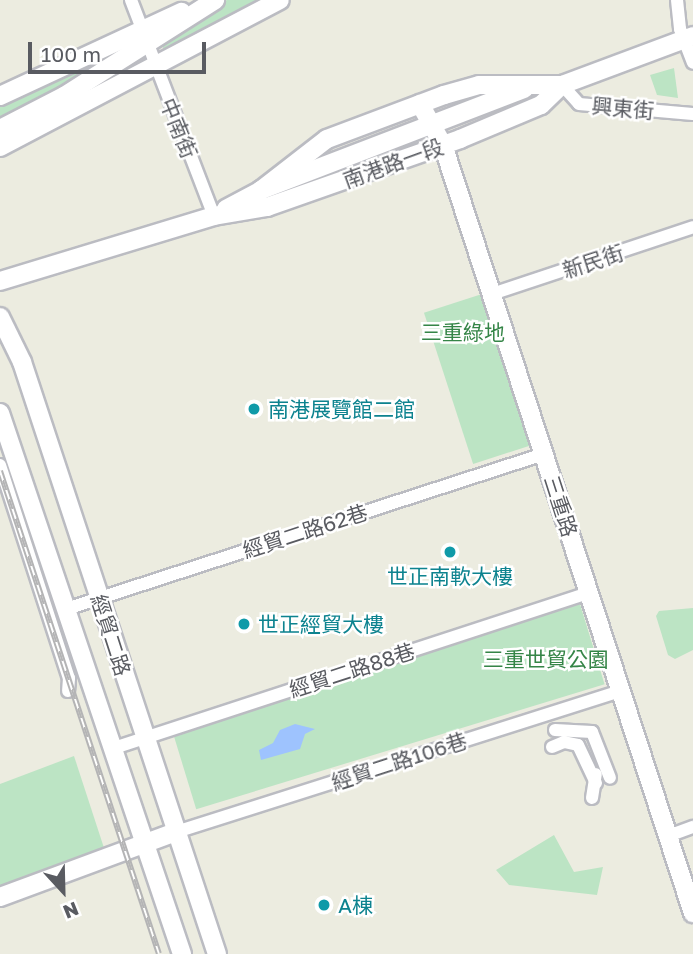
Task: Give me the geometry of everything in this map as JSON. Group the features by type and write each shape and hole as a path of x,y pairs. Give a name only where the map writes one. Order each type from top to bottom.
{"main road":[{"path":"0,129 206,0"},
{"path":"0,96 145,38 215,0"},
{"path":"0,146 279,0"},
{"name":"南港路一段","path":"214,216 261,190 433,126 533,85 562,85 689,38"},
{"path":"261,190 327,139 479,85 533,85"},
{"name":"南港路一段","path":"0,281 214,216 267,207 443,145 541,105 562,85"},
{"name":"三重路","path":"420,104 443,145 693,913"},
{"name":"經貿二路","path":"0,317 22,362 217,954"},
{"name":"經貿二路","path":"0,413 183,954"},
{"path":"0,897 147,846 176,832"}],"street":[{"name":"中南街","path":"131,0 214,216"},
{"path":"677,0 689,38 693,63"},
{"name":"興東街","path":"562,85 579,104 693,114"},
{"name":"新民街","path":"492,293 693,227"},
{"name":"經貿二路62巷","path":"66,609 544,454"},
{"path":"0,465 69,678 68,691"},
{"name":"經貿二路88巷","path":"114,748 589,593"},
{"name":"經貿二路106巷","path":"176,832 621,691"},
{"path":"555,730 576,735 596,762 604,781"},
{"path":"552,747 576,735 592,732 598,746 604,781 592,798"},
{"path":"576,735 604,781"},
{"path":"596,762 598,746"},
{"path":"668,836 693,827"}],"green space":[{"path":"227,0 265,0 166,51 163,48 163,42 184,25"},
{"path":"122,43 126,51 0,121 0,99"},
{"path":"674,68 678,98 657,95 650,75"},
{"name":"三重綠地","path":"482,294 531,445 473,464 424,313"},
{"name":"三重世貿公園","path":"580,604 605,684 196,809 172,729"},
{"path":"693,608 693,650 675,659 668,655 656,616 659,611"},
{"path":"74,756 105,851 0,890 0,784"},
{"path":"554,835 574,872 603,867 597,895 509,885 496,870"}],"water":[{"path":"295,724 315,729 305,734 300,749 261,760 259,750 273,743 280,730"}],"railway":[{"path":"0,471 159,954"}],"place":[{"name":"南港展覽館二館","path":"254,409"},
{"name":"世正南軟大樓","path":"450,552"},
{"name":"世正經貿大樓","path":"244,624"},
{"name":"A棟","path":"324,905"}]}
